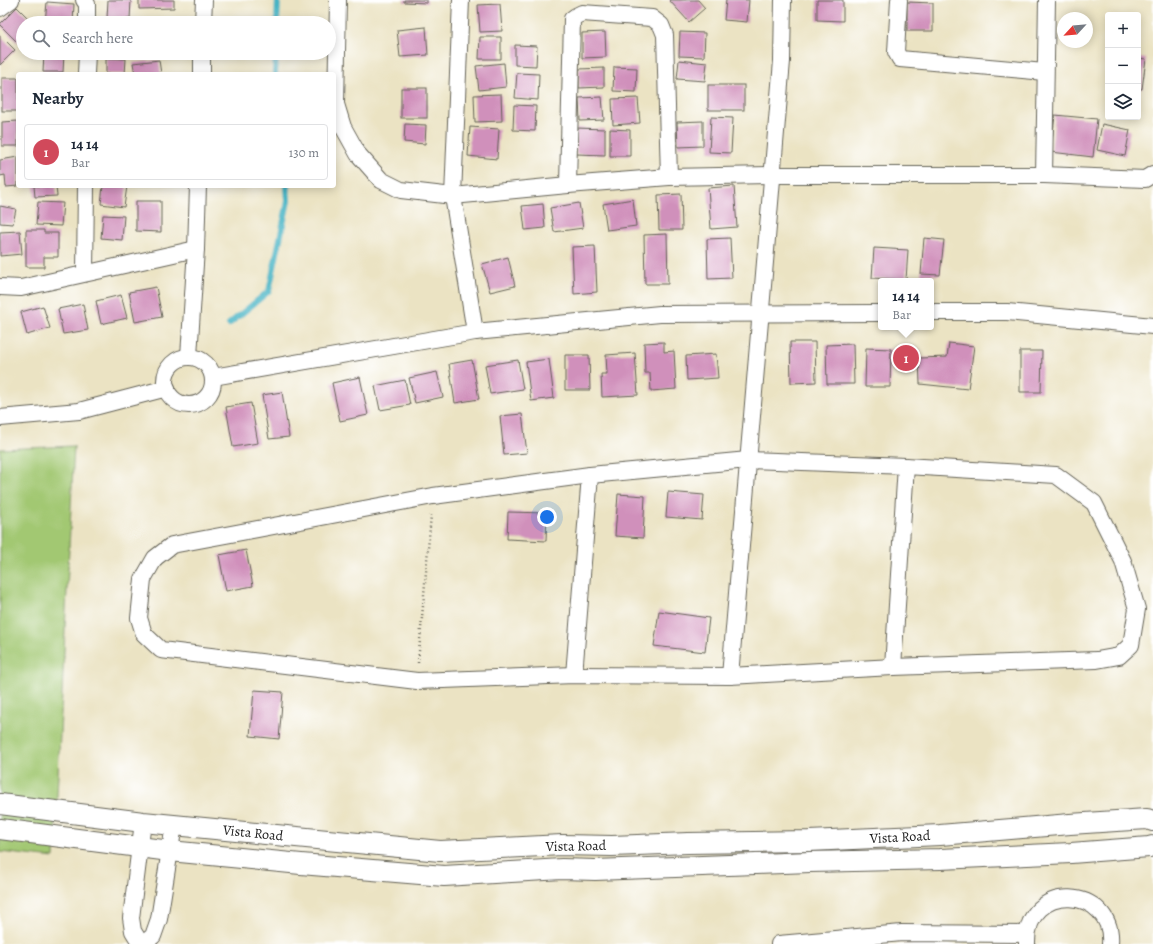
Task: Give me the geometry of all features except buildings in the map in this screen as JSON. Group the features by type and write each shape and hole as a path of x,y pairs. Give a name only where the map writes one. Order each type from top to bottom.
{"street":[{"path":"0,8 11,0"},
{"path":"84,0 87,4 87,16"},
{"path":"203,16 204,0"},
{"path":"338,0 336,104 343,127 358,154 381,180 401,190 453,196 669,177 772,175 1044,175 1145,179 1153,174"},
{"path":"461,0 453,196 475,332"},
{"path":"730,676 782,62 783,0"},
{"path":"899,0 896,52 900,59 1045,72"},
{"path":"1044,175 1047,0"},
{"path":"568,185 572,19 582,14 652,18 661,25 665,35 669,177"},
{"path":"86,72 87,60"},
{"path":"202,60 202,72"},
{"path":"85,273 86,188"},
{"path":"189,356 196,249 198,188"},
{"path":"0,287 21,288 196,249"},
{"path":"934,312 1007,312 1153,326"},
{"path":"214,377 475,332 660,314 878,313"},
{"path":"189,356 204,362 209,367 214,377 212,391 207,398 200,403 192,405 176,401 170,396 166,388 165,381 170,367 175,361 189,356"},
{"path":"0,418 79,411 166,388"},
{"path":"748,460 906,466 1056,476 1094,503 1123,561 1137,609 1131,645 1119,656 1097,660 893,667 730,676 574,675 417,681 161,650 144,634 138,618 143,579 154,558 172,545 433,496 590,475 748,460"},
{"path":"893,667 906,466"},
{"path":"574,675 590,475"},
{"path":"5,829 7,805"},
{"name":"Vista Road","path":"7,805 143,822 440,851 562,846 612,846 688,842 809,841 940,835 1147,819 1153,821"},
{"path":"143,822 131,918 133,931 142,944 153,936 159,919 174,825"},
{"path":"1070,824 1071,853"},
{"name":"Vista Road","path":"5,829 170,851 444,876 562,869 595,870 940,859 1071,853 1153,846"},
{"path":"940,835 940,859"},
{"path":"301,864 305,839"},
{"path":"809,841 810,862"},
{"path":"688,842 689,867"},
{"path":"562,846 562,869"},
{"path":"779,944 901,938 1027,939 1031,921 1039,910 1050,902 1063,898 1077,898 1089,903 1100,912 1107,924 1110,944"}],"path":[{"path":"417,681 433,496"}],"green space":[{"path":"74,446 54,858 0,852 0,449"}],"waterway":[{"path":"277,16 278,0"},
{"path":"275,72 276,60"},
{"path":"229,324 269,291 288,201 287,188"}],"place":[{"name":"14 14","path":"906,358"}]}
